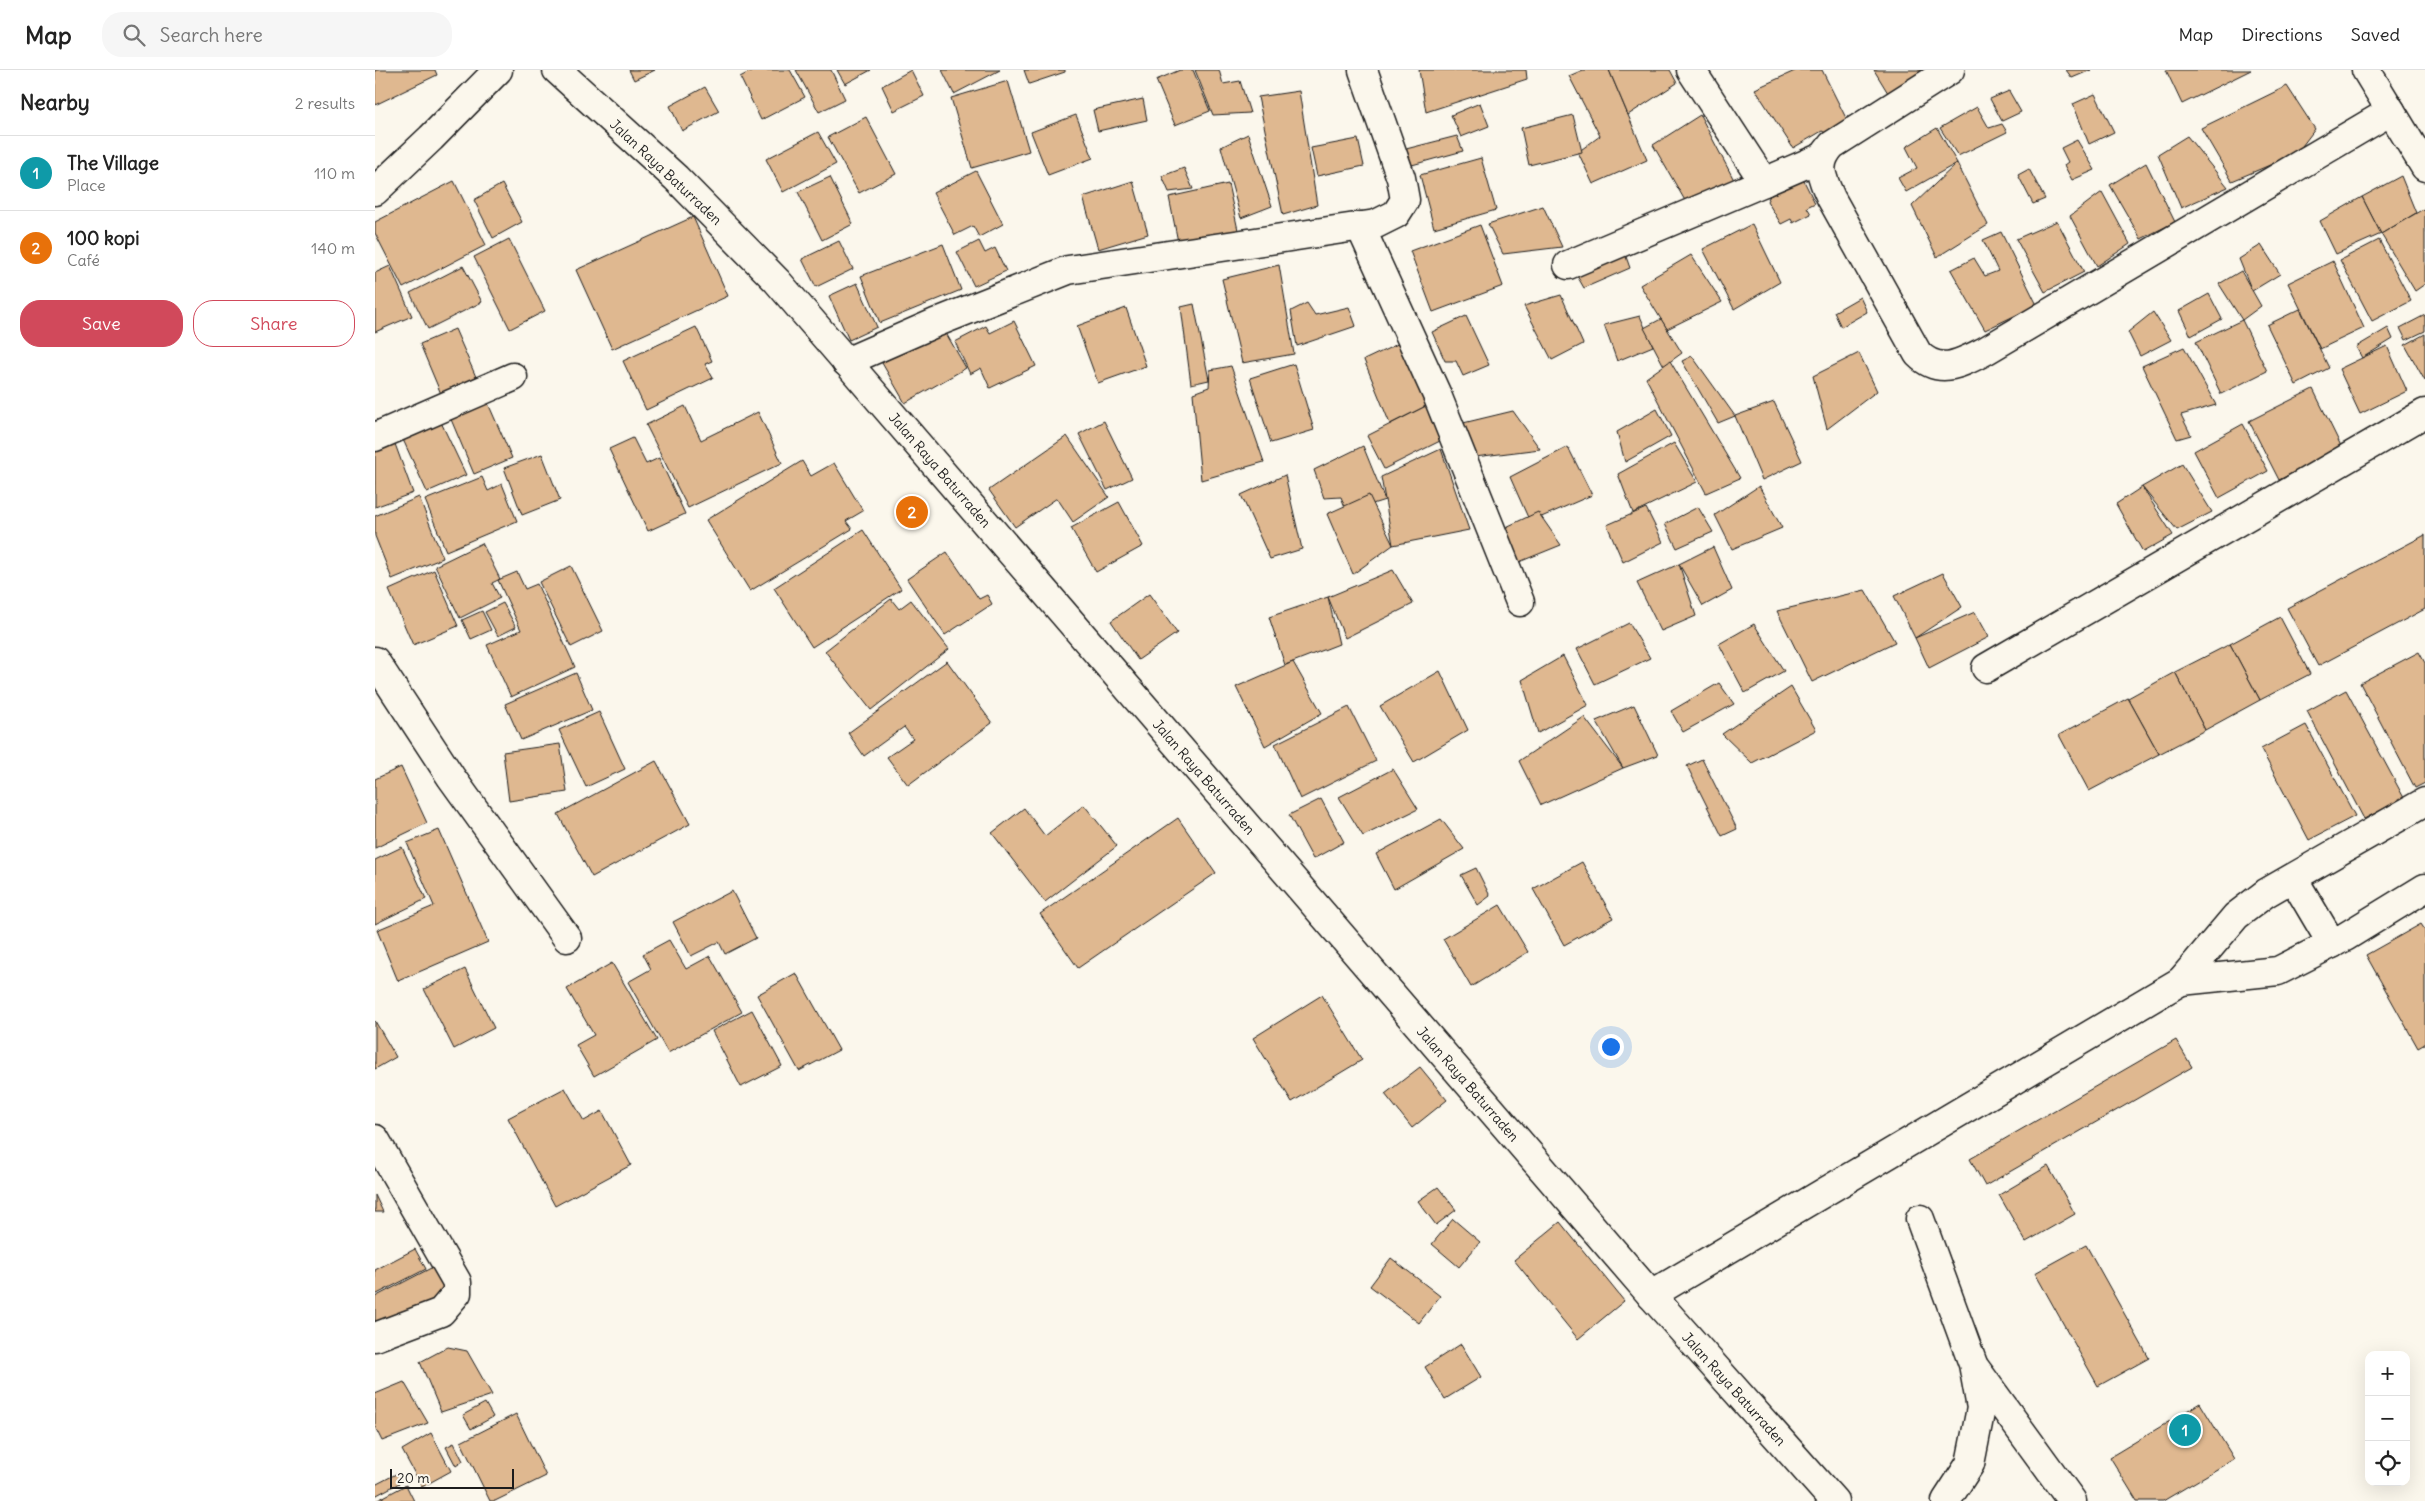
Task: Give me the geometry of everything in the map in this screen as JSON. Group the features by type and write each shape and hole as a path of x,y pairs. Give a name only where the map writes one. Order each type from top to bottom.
{"street":[{"path":"375,191 498,70"},
{"name":"Jalan Raya Baturraden","path":"557,70 676,178 738,240 846,362 1651,1296 1834,1501"},
{"path":"846,362 935,323 1068,270 1376,224 1396,214 1405,200 1401,178 1363,70"},
{"path":"1691,70 1764,182"},
{"path":"1568,265 1822,157 1832,145 1950,70"},
{"path":"2366,70 2425,167"},
{"path":"1822,157 1822,176 1831,198 1918,354 1926,362 1939,366 1957,365 2391,111"},
{"path":"1360,226 1437,394 1520,602"},
{"path":"375,438 513,377"},
{"path":"1986,668 2425,414"},
{"path":"375,662 451,777 567,938"},
{"path":"1651,1296 2181,981 2235,916 2266,894 2425,802"},
{"path":"2293,878 2332,944"},
{"path":"2181,981 2278,972 2332,944 2425,888"},
{"path":"375,1139 457,1282 457,1293 441,1312 375,1337"},
{"path":"1920,1219 1973,1364 1981,1408 1970,1464 1946,1501"},
{"path":"1973,1364 2072,1501"}],"building":[{"path":"375,70 435,70 437,75 375,105"},
{"path":"629,70 655,70 634,80"},
{"path":"753,70 790,70 805,97 761,120 740,77"},
{"path":"796,70 831,70 845,99 819,112"},
{"path":"837,70 871,70 845,84"},
{"path":"911,70 924,96 894,111 882,86"},
{"path":"942,70 1000,70 954,94"},
{"path":"1024,70 1065,70 1065,72 1029,84"},
{"path":"1180,70 1193,70 1210,111 1175,125 1156,80"},
{"path":"1195,70 1219,70 1223,84 1240,81 1250,113 1213,115"},
{"path":"1419,70 1526,70 1527,79 1426,112"},
{"path":"1583,70 1609,70 1647,160 1593,184 1578,152 1600,136 1569,76"},
{"path":"1609,70 1670,70 1677,83 1628,115"},
{"path":"1797,70 1822,70 1852,130 1835,138 1822,131 1793,148 1755,89"},
{"path":"1874,70 1933,70 1888,93"},
{"path":"2066,70 2091,70 2072,78"},
{"path":"2166,70 2251,70 2182,104"},
{"path":"1008,81 1029,151 972,168 951,98"},
{"path":"2287,86 2315,129 2296,154 2232,181 2201,128"},
{"path":"705,87 719,111 682,131 670,106"},
{"path":"1299,91 1317,205 1283,215 1258,97"},
{"path":"2009,91 2021,112 2002,121 1990,99"},
{"path":"2095,94 2114,132 2089,144 2073,104"},
{"path":"1143,99 1147,120 1098,131 1093,110"},
{"path":"1480,103 1489,126 1461,137 1451,115"},
{"path":"1977,107 1989,128 2002,124 2007,132 1958,156 1940,128"},
{"path":"1076,115 1093,158 1048,175 1031,132"},
{"path":"1573,115 1582,152 1529,165 1521,128"},
{"path":"1700,115 1734,180 1687,204 1653,145"},
{"path":"866,117 896,174 859,193 828,137"},
{"path":"1937,128 1957,163 1906,192 1898,178 1917,168 1906,147"},
{"path":"818,132 836,164 783,192 766,159"},
{"path":"1248,134 1272,206 1241,218 1221,147"},
{"path":"1457,136 1463,151 1412,165 1406,149"},
{"path":"2187,136 2228,187 2181,208 2158,154"},
{"path":"1358,139 1364,166 1317,176 1311,148"},
{"path":"2077,140 2095,170 2072,180 2064,165 2068,162 2061,148"},
{"path":"1481,158 1496,210 1434,228 1420,175"},
{"path":"1957,163 1988,225 1937,257 1912,206"},
{"path":"2146,163 2175,222 2141,239 2110,185"},
{"path":"1184,168 1193,189 1169,192 1162,176"},
{"path":"2029,169 2045,199 2033,204 2018,175"},
{"path":"976,171 1003,224 979,237 973,226 955,235 933,193"},
{"path":"1800,173 1815,203 1807,207 1811,214 1793,223 1791,219 1781,224 1767,201 1779,179"},
{"path":"2401,176 2416,213 2381,234 2362,197"},
{"path":"830,177 853,224 822,240 798,192"},
{"path":"454,181 486,245 403,288 375,233 375,222"},
{"path":"1133,181 1148,234 1098,249 1083,197"},
{"path":"502,184 522,222 493,238 474,200"},
{"path":"1228,184 1238,230 1178,242 1169,197"},
{"path":"2102,192 2130,244 2097,266 2070,216"},
{"path":"2362,197 2381,234 2336,254 2320,221"},
{"path":"1543,206 1562,247 1503,254 1488,224"},
{"path":"2425,208 2425,284 2415,291 2381,234"},
{"path":"693,217 728,296 612,349 576,270"},
{"path":"2057,221 2084,272 2045,292 2016,239"},
{"path":"1752,224 1780,282 1734,309 1703,249"},
{"path":"1480,225 1503,286 1433,312 1410,251"},
{"path":"2001,232 2037,305 1985,330 1951,270 1974,258 1985,276 1998,271 1983,240"},
{"path":"509,239 545,311 510,329 474,257"},
{"path":"2379,240 2411,301 2372,321 2340,260"},
{"path":"839,241 853,269 816,287 802,259"},
{"path":"979,241 985,253 995,248 1006,271 974,286 957,252"},
{"path":"943,244 961,290 880,323 861,276"},
{"path":"2261,245 2280,274 2252,291 2239,259"},
{"path":"1624,251 1630,268 1584,288 1576,274"},
{"path":"1691,255 1722,302 1667,329 1640,285"},
{"path":"2333,261 2364,328 2320,349 2288,283"},
{"path":"1279,265 1294,354 1242,363 1222,279"},
{"path":"390,266 412,316 375,332 375,273"},
{"path":"463,266 482,302 428,329 410,293"},
{"path":"2241,271 2261,306 2242,320 2219,284"},
{"path":"857,283 877,327 849,340 829,296"},
{"path":"2209,294 2222,319 2191,336 2179,311"},
{"path":"1561,295 1583,344 1552,360 1524,306"},
{"path":"1860,297 1867,312 1841,327 1834,312"},
{"path":"1307,303 1315,315 1349,307 1356,326 1297,346 1291,311"},
{"path":"1194,304 1209,380 1191,384 1181,307"},
{"path":"1126,308 1146,366 1098,383 1077,326"},
{"path":"2300,309 2329,368 2296,385 2267,325"},
{"path":"2153,312 2171,340 2140,356 2128,332"},
{"path":"2425,315 2425,331 2406,340 2400,328"},
{"path":"1466,316 1489,365 1463,376 1456,361 1445,361 1432,332"},
{"path":"1640,316 1653,346 1617,361 1604,325"},
{"path":"1661,319 1682,353 1664,366 1644,328"},
{"path":"2242,320 2267,371 2221,394 2196,342"},
{"path":"1014,321 1036,366 990,388 981,368 970,374 955,342 986,326 990,333"},
{"path":"696,327 712,361 705,364 713,378 646,410 623,361"},
{"path":"943,328 966,368 905,403 882,363"},
{"path":"2388,328 2393,339 2362,358 2356,347"},
{"path":"455,329 480,386 444,401 420,344"},
{"path":"2425,334 2425,381 2405,345"},
{"path":"1404,341 1426,406 1390,424 1364,360"},
{"path":"2387,346 2407,391 2360,414 2339,369"},
{"path":"2184,347 2216,405 2181,415 2191,435 2177,439 2142,366"},
{"path":"1859,353 1877,391 1827,429 1813,376"},
{"path":"1692,356 1735,416 1718,423 1682,361"},
{"path":"1670,361 1740,478 1706,493 1646,378"},
{"path":"1294,364 1314,430 1271,443 1250,378"},
{"path":"1231,366 1264,462 1201,480 1193,393 1209,387 1210,370"},
{"path":"2313,389 2342,448 2279,480 2249,421"},
{"path":"487,401 512,458 474,474 450,417"},
{"path":"1774,402 1802,461 1762,480 1735,416"},
{"path":"685,406 701,440 758,412 782,463 688,508 646,425"},
{"path":"1426,406 1442,440 1384,469 1367,436"},
{"path":"1657,409 1671,436 1625,462 1617,432"},
{"path":"1513,411 1540,449 1475,457 1459,424"},
{"path":"438,416 466,475 427,492 400,433"},
{"path":"1104,421 1132,478 1107,490 1079,434"},
{"path":"2243,424 2268,471 2219,498 2194,451"},
{"path":"1067,436 1109,497 1073,522 1057,498 1015,527 989,490"},
{"path":"633,438 646,464 659,458 685,514 648,531 609,449"},
{"path":"1674,443 1697,482 1633,513 1618,474"},
{"path":"395,444 413,493 375,507 375,452"},
{"path":"1363,446 1385,500 1347,512 1341,497 1324,498 1314,470"},
{"path":"1568,447 1592,495 1530,522 1510,477"},
{"path":"1441,449 1469,530 1393,545 1381,477"},
{"path":"542,454 560,500 522,515 504,468"},
{"path":"802,461 811,476 834,463 863,511 846,521 852,529 750,591 706,520"},
{"path":"2182,464 2212,512 2177,530 2142,487"},
{"path":"1285,475 1302,549 1270,559 1241,495"},
{"path":"482,477 488,491 502,484 517,521 446,551 425,500"},
{"path":"1759,486 1782,528 1732,549 1715,515"},
{"path":"2142,487 2173,535 2143,552 2116,504"},
{"path":"1369,495 1393,545 1353,574 1327,514"},
{"path":"419,497 443,558 392,579 375,536 375,516"},
{"path":"1119,502 1143,546 1096,572 1071,528"},
{"path":"1698,507 1713,532 1677,548 1665,524"},
{"path":"1646,508 1663,542 1623,562 1607,525"},
{"path":"1538,512 1561,545 1519,562 1502,529"},
{"path":"863,530 901,589 812,647 774,588"},
{"path":"2425,535 2425,609 2318,666 2287,608"},
{"path":"482,543 500,579 492,583 500,598 460,618 435,566"},
{"path":"1713,547 1732,590 1703,606 1679,564"},
{"path":"947,552 979,599 987,595 992,604 945,635 907,579"},
{"path":"1679,564 1696,616 1661,631 1637,583"},
{"path":"571,566 603,631 571,647 539,582"},
{"path":"434,570 458,626 413,645 389,590"},
{"path":"1393,570 1413,604 1345,638 1328,597"},
{"path":"517,572 525,589 537,584 575,667 511,697 487,645 521,630 498,580"},
{"path":"1943,573 1962,607 1915,638 1894,596"},
{"path":"1865,590 1895,642 1812,682 1777,611"},
{"path":"1149,594 1177,633 1138,660 1111,621"},
{"path":"1328,597 1339,644 1285,665 1269,617"},
{"path":"891,599 899,609 911,600 949,649 871,710 825,651"},
{"path":"503,603 516,627 498,636 485,612"},
{"path":"482,611 491,630 471,639 462,620"},
{"path":"1975,612 1989,637 1929,668 1915,638"},
{"path":"2280,617 2310,674 2260,700 2230,644"},
{"path":"1629,623 1650,658 1595,684 1577,649"},
{"path":"1754,624 1784,671 1745,693 1719,644"},
{"path":"2230,644 2260,700 2205,730 2175,672"},
{"path":"2419,652 2425,663 2425,783 2415,788 2360,683"},
{"path":"1563,656 1588,705 1538,733 1522,680"},
{"path":"947,661 992,723 908,785 887,757 913,739 904,727 864,756 848,733"},
{"path":"1293,662 1322,713 1265,746 1236,687"},
{"path":"1440,671 1468,730 1414,762 1380,706"},
{"path":"2175,672 2205,730 2159,754 2128,698"},
{"path":"576,673 592,710 521,740 505,704"},
{"path":"1719,683 1734,704 1683,732 1671,711"},
{"path":"1791,687 1816,730 1752,763 1722,734"},
{"path":"2346,690 2404,798 2364,819 2307,711"},
{"path":"2128,698 2159,754 2089,791 2059,735"},
{"path":"1634,705 1658,755 1623,768 1596,721"},
{"path":"1349,707 1376,761 1300,799 1275,744"},
{"path":"599,712 625,769 586,787 559,730"},
{"path":"1584,717 1623,768 1541,805 1519,761"},
{"path":"2306,725 2355,816 2309,840 2261,749"},
{"path":"560,744 567,792 509,801 503,752"},
{"path":"1702,759 1737,829 1722,836 1687,766"},
{"path":"656,761 690,824 592,877 558,814"},
{"path":"401,767 427,823 375,848 375,779"},
{"path":"1393,769 1418,809 1363,836 1339,797"},
{"path":"1321,799 1344,842 1313,859 1289,815"},
{"path":"1084,805 1117,846 1045,902 992,833 1024,808 1045,836"},
{"path":"1178,818 1216,873 1078,968 1040,914"},
{"path":"1441,819 1464,849 1394,889 1376,854"},
{"path":"439,830 488,942 398,981 377,930 434,906 407,843"},
{"path":"402,847 426,899 375,924 375,860"},
{"path":"1582,862 1613,918 1564,945 1533,889"},
{"path":"1476,868 1490,896 1478,905 1461,875"},
{"path":"732,891 756,938 725,954 719,942 691,956 673,922"},
{"path":"1500,905 1528,952 1471,987 1443,939"},
{"path":"2421,924 2425,930 2425,1044 2418,1048 2366,955"},
{"path":"669,940 686,969 710,956 742,1012 668,1053 628,982 651,969 643,954"},
{"path":"612,963 657,1040 594,1076 576,1045 594,1035 567,989"},
{"path":"465,969 494,1028 454,1049 424,989"},
{"path":"796,973 839,1050 799,1071 757,995"},
{"path":"1322,995 1362,1060 1292,1102 1253,1038"},
{"path":"752,1010 782,1066 741,1087 712,1031"},
{"path":"375,1021 396,1057 375,1069"},
{"path":"2176,1040 2192,1067 1985,1186 1970,1159"},
{"path":"1420,1067 1447,1100 1412,1128 1385,1094"},
{"path":"565,1088 584,1121 602,1111 631,1165 555,1206 508,1118"},
{"path":"2048,1166 2075,1214 2026,1242 1999,1195"},
{"path":"1438,1187 1456,1210 1436,1225 1418,1201"},
{"path":"375,1195 383,1212 375,1212"},
{"path":"1453,1219 1480,1242 1459,1267 1432,1244"},
{"path":"1560,1222 1624,1301 1578,1339 1514,1260"},
{"path":"2086,1245 2149,1358 2098,1386 2035,1273"},
{"path":"415,1249 426,1269 375,1295 375,1270"},
{"path":"1391,1258 1440,1296 1419,1323 1370,1286"},
{"path":"433,1267 448,1297 375,1335 375,1297"},
{"path":"1461,1344 1481,1377 1445,1399 1425,1367"},
{"path":"448,1347 467,1351 492,1395 441,1412 420,1362"},
{"path":"404,1382 428,1423 382,1441 375,1427 375,1394"},
{"path":"485,1403 493,1417 471,1429 463,1415"},
{"path":"2200,1403 2234,1459 2163,1501 2137,1501 2110,1457"},
{"path":"516,1414 546,1476 495,1501 490,1501 461,1442"},
{"path":"431,1433 451,1471 422,1487 402,1450"},
{"path":"454,1443 463,1461 456,1466 446,1447"},
{"path":"396,1474 403,1481 375,1496 375,1485"},
{"path":"406,1485 414,1501 376,1501"}],"place":[{"name":"100 kopi","path":"912,512"},
{"name":"The Village","path":"2185,1430"}]}
